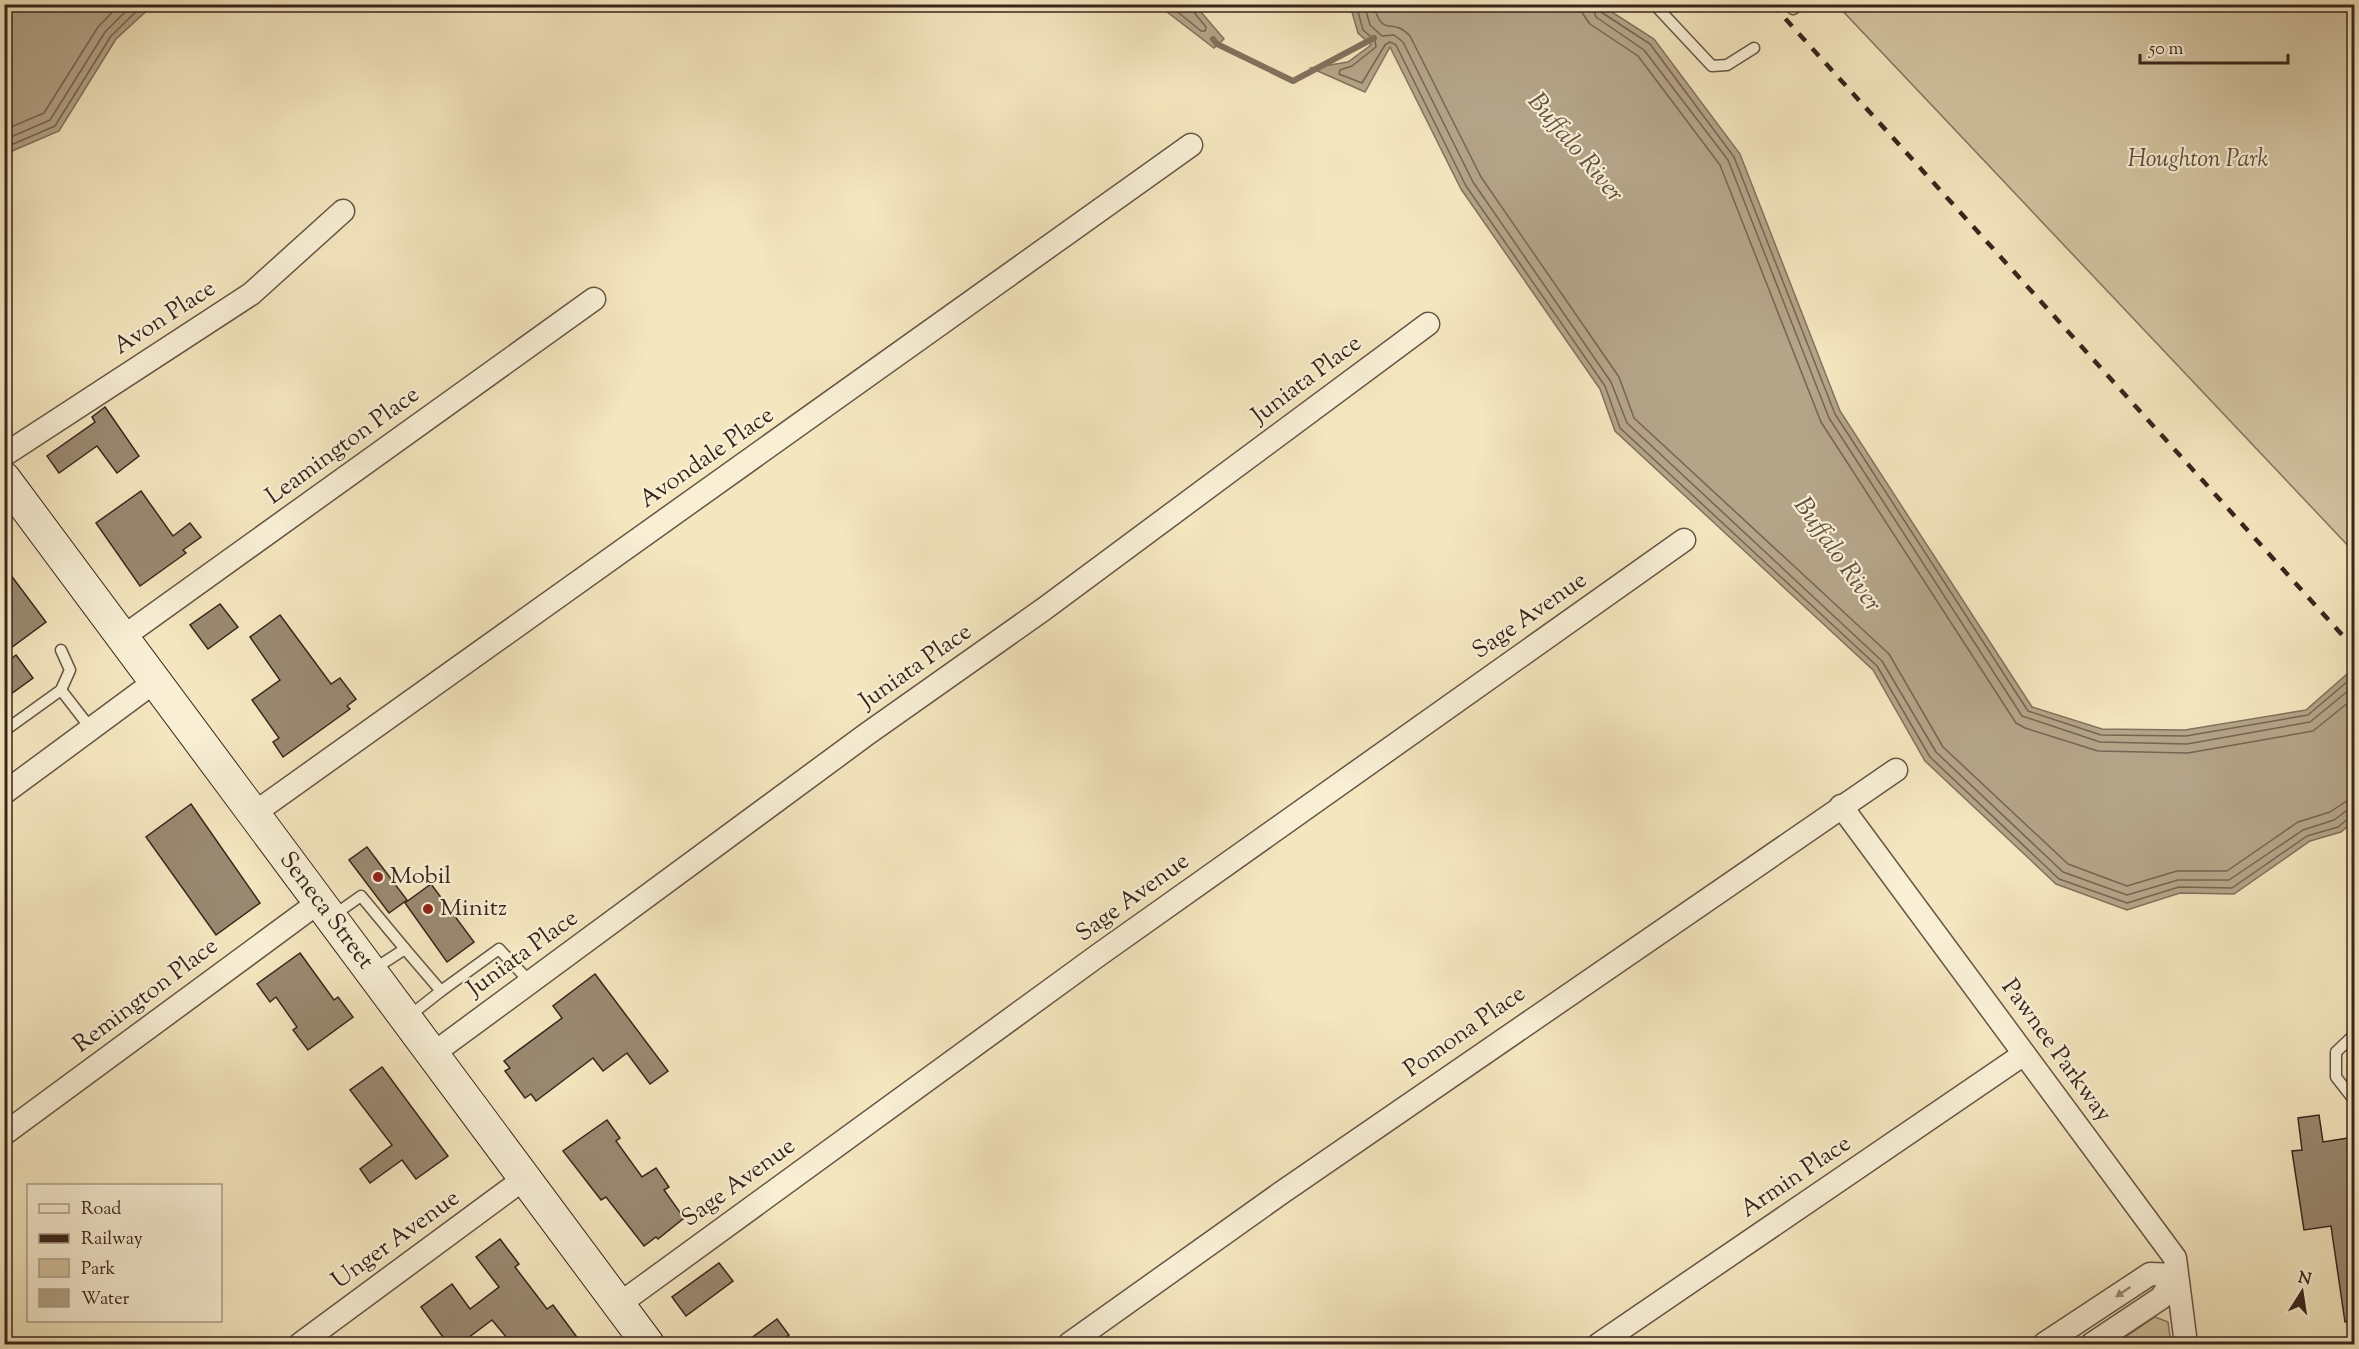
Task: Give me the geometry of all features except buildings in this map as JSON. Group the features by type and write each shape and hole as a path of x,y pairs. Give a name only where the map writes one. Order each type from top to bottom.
{"main road":[{"name":"Seneca Street","path":"8,489 157,680 253,814 434,1053 648,1344"}],"street":[{"name":"Avondale Place","path":"253,814 1191,145"},
{"name":"Avon Place","path":"4,455 251,294 343,211"},
{"name":"Leamington Place","path":"123,637 594,299"},
{"name":"Juniata Place","path":"434,1053 857,741 1044,609 1428,324"},
{"name":"Sage Avenue","path":"618,1305 1100,954 1684,540"},
{"path":"6,788 92,730 157,680"},
{"name":"Pomona Place","path":"1069,1344 1281,1193 1896,770"},
{"name":"Pawnee Parkway","path":"1841,806 2175,1258 2186,1344"},
{"name":"Remington Place","path":"4,1134 325,910"},
{"name":"Armin Place","path":"1599,1344 2024,1054"},
{"name":"Unger Avenue","path":"300,1344 525,1178"},
{"path":"2044,1344 2150,1274 2176,1275"},
{"path":"2092,1344 2161,1298 2176,1275"}],"lane":[{"path":"1654,4 1712,66 1727,66 1754,48"},
{"path":"4,731 61,690 70,670 61,650"},
{"path":"61,690 92,730"},
{"path":"325,910 361,896 441,991"},
{"path":"372,971 405,948"},
{"path":"407,1018 500,950 530,982"},
{"path":"2355,1035 2336,1052 2336,1077 2355,1100"}],"green space":[{"name":"Houghton Park","path":"1837,5 2354,5 2354,552"},
{"path":"2155,1317 2168,1322 2171,1344 2115,1344"}],"water":[{"path":"5,4 153,5 116,39 59,131 5,154"},
{"path":"1158,5 1195,5 1224,39 1214,48"},
{"path":"1350,5 1601,5 1654,39 1740,154 1840,411 2032,707 2102,729 2185,730 2306,710 2354,668 2354,821 2341,832 2310,841 2234,894 2180,893 2127,910 2056,884 1925,761 1873,670 1615,431 1600,389 1461,189 1390,47 1365,92 1311,68 1348,62 1371,45 1358,33"}],"waterway":[{"name":"Buffalo River","path":"1213,39 1217,44 1293,81 1374,38"}],"railway":[{"path":"1772,4 2354,648"}],"place":[{"name":"Mobil","path":"378,877"},
{"name":"Minitz","path":"428,909"}]}
